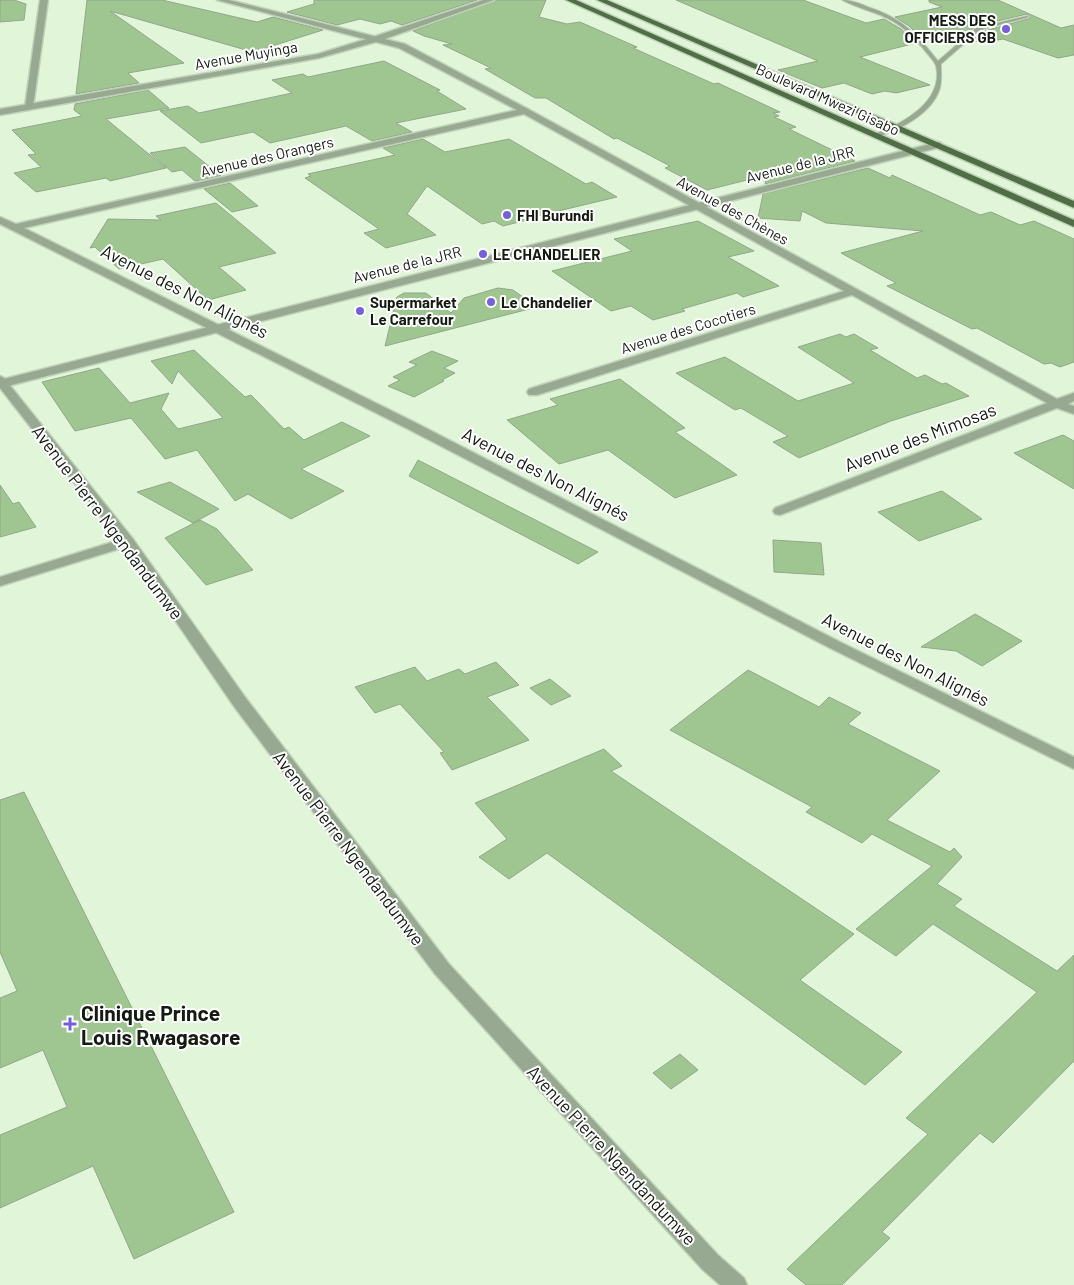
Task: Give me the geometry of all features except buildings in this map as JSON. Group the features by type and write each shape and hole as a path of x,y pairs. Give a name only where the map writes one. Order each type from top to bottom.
{"main road":[{"name":"Boulevard Mwezi Gisabo","path":"570,0 1074,224"},
{"name":"Boulevard Mwezi Gisabo","path":"601,0 1074,205"}],"street":[{"path":"29,107 44,0"},
{"name":"Avenue des Chènes","path":"221,0 246,3 402,46 525,111 694,206 1055,403 1074,410"},
{"name":"Avenue Muyinga","path":"0,112 319,56 376,39 490,0"},
{"name":"Avenue des Orangers","path":"16,227 525,111"},
{"name":"Avenue de la JRR","path":"1,382 938,145"},
{"name":"Avenue des Non Alignés","path":"0,220 218,328 835,645 1074,764"},
{"name":"Avenue des Cocotiers","path":"533,392 852,292"},
{"name":"Avenue Pierre Ngendandumwe","path":"1,382 128,542 245,709 442,969 710,1262 736,1285"},
{"name":"Avenue des Mimosas","path":"780,511 1074,397"},
{"path":"0,582 128,542"}],"lane":[{"path":"844,0 882,13 896,21 910,31 938,64 937,90 929,102 898,128 877,135"},
{"path":"938,64 978,30 1027,17"}],"place":[{"name":"MESS DES OFFICIERS GB","path":"1006,29"},
{"name":"FHI Burundi","path":"507,215"},
{"name":"LE CHANDELIER","path":"483,254"},
{"name":"Le Chandelier","path":"491,302"},
{"name":"Supermarket Le Carrefour","path":"360,311"},
{"name":"Clinique Prince Louis Rwagasore","path":"70,1024"}]}
